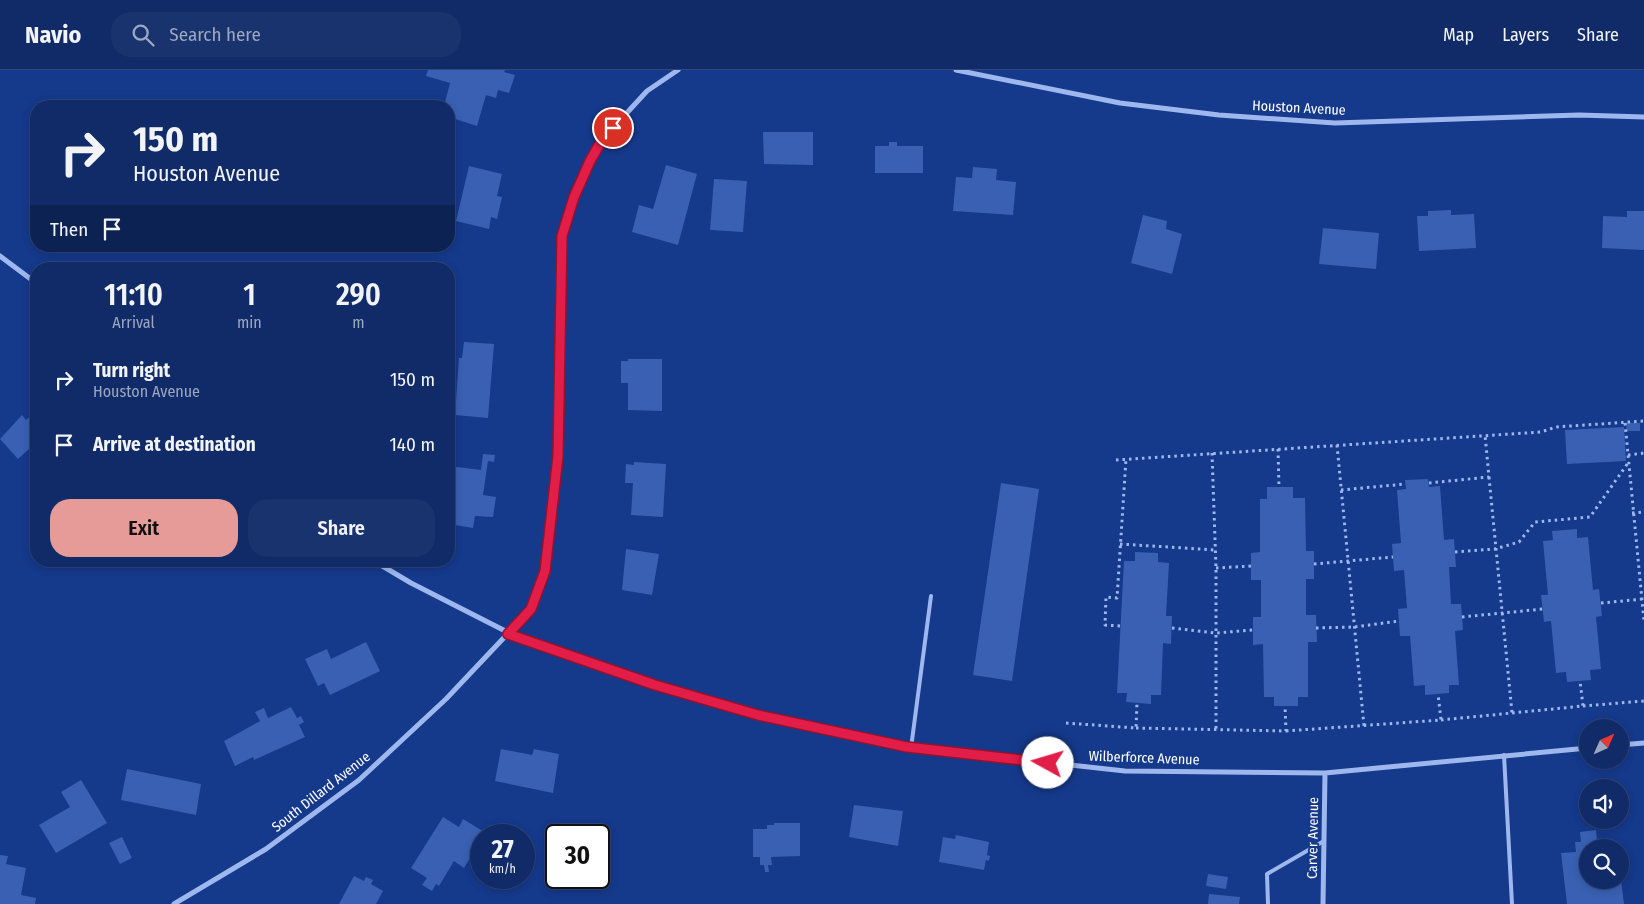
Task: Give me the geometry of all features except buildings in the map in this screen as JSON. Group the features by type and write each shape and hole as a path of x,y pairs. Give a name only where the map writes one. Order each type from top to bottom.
{"street":[{"path":"508,634 531,609 545,571 558,456 562,236 574,197 602,140 646,91 678,70"},
{"name":"Houston Avenue","path":"956,70 1120,103 1248,117 1334,123 1569,115 1644,117"},
{"path":"0,256 30,278"},
{"name":"Wilberforce Avenue","path":"384,567 508,634 655,685 758,715 910,748 1125,771 1324,773 1579,749"},
{"name":"South Dillard Avenue","path":"174,904 266,849 359,780 446,698 508,634"},
{"path":"1629,744 1644,743"},
{"name":"Carver Avenue","path":"1323,904 1324,773"}],"lane":[{"path":"910,748 932,596"},
{"path":"1504,755 1512,904"},
{"path":"1268,904 1267,874 1324,841"}],"path":[{"path":"1116,460 1541,432 1556,426 1644,421"},
{"path":"1625,423 1632,513 1644,621"},
{"path":"1485,435 1512,713"},
{"path":"1338,445 1364,726"},
{"path":"1278,449 1280,487"},
{"path":"1212,453 1216,568 1216,731"},
{"path":"1628,455 1644,453"},
{"path":"1120,626 1105,625 1106,597 1117,598 1126,459"},
{"path":"1455,552 1495,549 1519,542 1535,522 1590,517 1628,463"},
{"path":"1429,483 1489,477"},
{"path":"1341,490 1405,484"},
{"path":"1632,513 1644,512"},
{"path":"1120,544 1215,550"},
{"path":"1314,564 1393,558"},
{"path":"1216,568 1251,566"},
{"path":"1601,603 1643,599"},
{"path":"1462,616 1543,609"},
{"path":"1316,628 1354,627 1399,621"},
{"path":"1172,628 1216,633 1253,630"},
{"path":"1580,681 1583,706"},
{"path":"1438,694 1441,720"},
{"path":"1066,723 1216,731 1286,731 1441,720 1644,700"},
{"path":"1136,728 1137,703"},
{"path":"1285,706 1286,731"}],"route":[{"path":"613,128 602,140 590,161 574,197 562,236 558,456 545,571 531,609 508,634 531,644 655,685 758,715 907,747 963,755 1048,763"}]}
